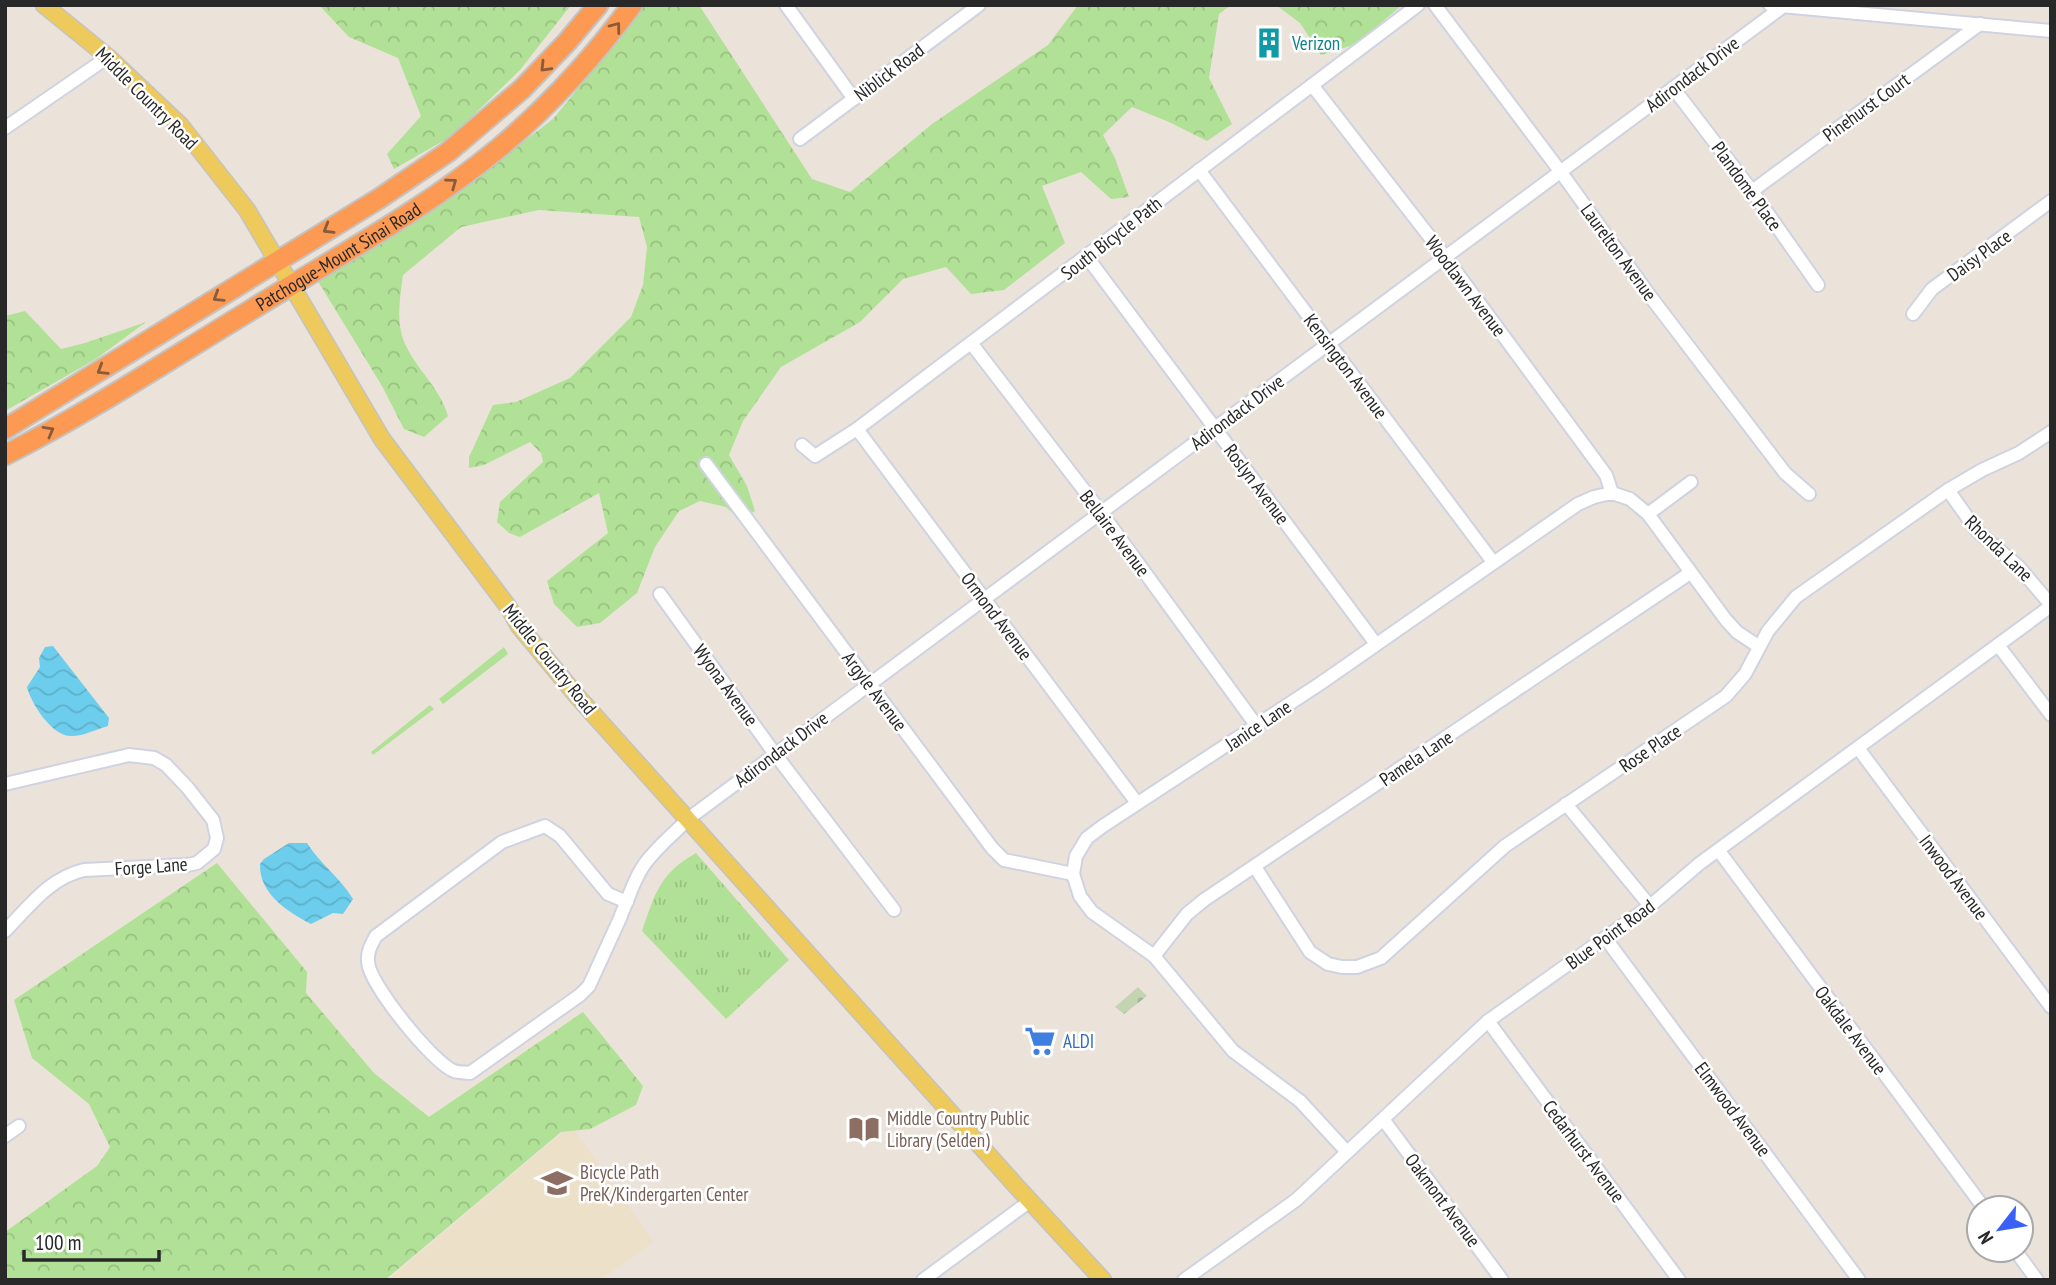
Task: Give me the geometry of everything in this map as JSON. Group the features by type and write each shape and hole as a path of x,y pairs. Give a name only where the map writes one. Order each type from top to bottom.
{"highway":[{"name":"Patchogue-Mount Sinai Road","path":"5,429 421,171 474,133 545,66 598,5"},
{"name":"Patchogue-Mount Sinai Road","path":"5,455 94,406 440,192 499,147 567,84 632,5"}],"main road":[{"name":"Middle Country Road","path":"55,8 181,126 247,210 382,439 509,608 519,626 577,696 1103,1280"}],"street":[{"path":"786,5 854,99"},
{"name":"Niblick Road","path":"800,139 979,5"},
{"name":"South Bicycle Path","path":"802,445 815,456 857,429 1418,5"},
{"name":"Laurelton Avenue","path":"1435,5 1784,472 1810,494"},
{"path":"1780,6 2051,30"},
{"name":"Adirondack Drive","path":"627,902 608,894 560,836 545,826 502,842 376,936 369,948 367,964 383,995 423,1045 441,1063 456,1072 470,1073 589,986 627,902 642,867 688,819 1100,511 1674,89 1780,6"},
{"name":"Pinehurst Court","path":"1752,191 1980,24"},
{"path":"5,128 108,57"},
{"name":"Woodlawn Avenue","path":"1312,85 1446,258 1606,475 1612,492"},
{"name":"Plandome Place","path":"1674,89 1752,191 1818,285"},
{"name":"Kensington Avenue","path":"1199,170 1493,562"},
{"name":"Daisy Place","path":"1913,314 1932,289 2051,201"},
{"name":"Roslyn Avenue","path":"1087,257 1376,644"},
{"name":"Bellaire Avenue","path":"971,343 1100,511 1256,725"},
{"name":"Ormond Avenue","path":"857,429 1138,803"},
{"name":"Rose Place","path":"1255,867 1310,952 1328,964 1357,967 1381,958 1505,846 1726,696 1745,674 1758,646 1779,615 1796,597 1948,490 2019,453 2051,432"},
{"name":"Argyle Avenue","path":"706,464 992,848 1004,860 1073,874"},
{"path":"1648,514 1691,482"},
{"name":"Rhonda Lane","path":"1948,490 1977,531 2018,566 2051,605"},
{"path":"1612,492 1630,499 1648,514 1732,626 1758,646"},
{"name":"Janice Lane","path":"1073,874 1076,856 1087,838 1376,644 1578,504 1612,492"},
{"name":"Pamela Lane","path":"1154,956 1186,914 1204,900 1690,573"},
{"name":"Wyona Avenue","path":"660,594 775,754 894,910"},
{"name":"Blue Point Road","path":"1184,1280 1296,1200 1488,1021 1606,939 1699,864 2051,605"},
{"path":"1998,645 2051,715"},
{"name":"Inwood Avenue","path":"1858,748 2051,1007"},
{"name":"Forge Lane","path":"5,784 129,755 150,757 166,765 209,815 217,838 214,849 197,863 84,870 69,874 41,893 5,932"},
{"path":"1566,804 1650,906"},
{"name":"Oakdale Avenue","path":"1719,851 1974,1194"},
{"path":"1073,874 1080,896 1092,912 1154,956 1233,1051 1300,1101 1348,1152"},
{"name":"Elmwood Avenue","path":"1606,939 1859,1280"},
{"name":"Cedarhurst Avenue","path":"1488,1021 1679,1280"},
{"name":"Oakmont Avenue","path":"1383,1119 1502,1280"},
{"path":"5,1136 19,1126"},
{"path":"923,1280 1030,1201"},
{"path":"2025,1264 2037,1280"}],"shaded area":[{"name":"Bicycle Path PreK/Kindergarten Center","path":"571,1125 654,1242 600,1280 388,1280"}],"green space":[{"path":"319,5 571,5 520,70 452,136 394,169 387,154 421,116 398,58 349,37"},
{"path":"641,5 699,5 812,179 850,192 932,124 1048,45 1078,5 1231,5 1219,14 1209,78 1232,124 1207,141 1132,107 1103,135 1115,158 1129,197 1111,199 1081,172 1042,186 1065,243 1004,290 971,294 946,267 903,279 860,322 781,367 743,421 729,455 747,486 755,511 739,519 726,507 700,501 679,511 655,547 637,593 600,623 577,627 554,604 547,581 608,533 599,493 520,537 509,533 497,522 500,502 543,462 541,453 530,442 484,465 469,468 469,457 493,405 516,402 570,378 631,317 643,285 647,247 639,217 539,210 461,227 403,275 400,329 406,346 440,397 448,416 424,437 404,429 382,386 316,278 502,158 553,119 611,48"},
{"path":"1276,5 1402,5 1356,44 1321,55 1300,23"},
{"path":"25,311 61,349 146,322 96,359 5,411 5,316"},
{"path":"504,647 508,654 443,704 439,699"},
{"path":"430,705 434,709 373,755 371,752"},
{"path":"696,853 789,960 726,1019 642,931 655,896 666,877"},
{"path":"217,863 307,972 306,993 374,1073 429,1117 583,1012 643,1086 636,1105 590,1129 561,1132 385,1280 5,1280 5,1232 97,1166 110,1147 89,1104 32,1058 14,1000"},
{"path":"1138,987 1147,996 1124,1014 1115,1007"}],"water":[{"path":"53,646 109,718 108,726 70,736 56,730 37,709 27,687 40,667 39,658 45,647"},
{"path":"289,843 307,843 348,891 353,899 343,914 333,913 311,924 284,908 270,893 264,884 260,864"}],"place":[{"name":"Verizon","path":"1269,43"},
{"name":"ALDI","path":"1040,1041"},
{"name":"Middle Country Public Library (Selden)","path":"864,1129"},
{"name":"Bicycle Path PreK/Kindergarten Center","path":"557,1183"}]}
